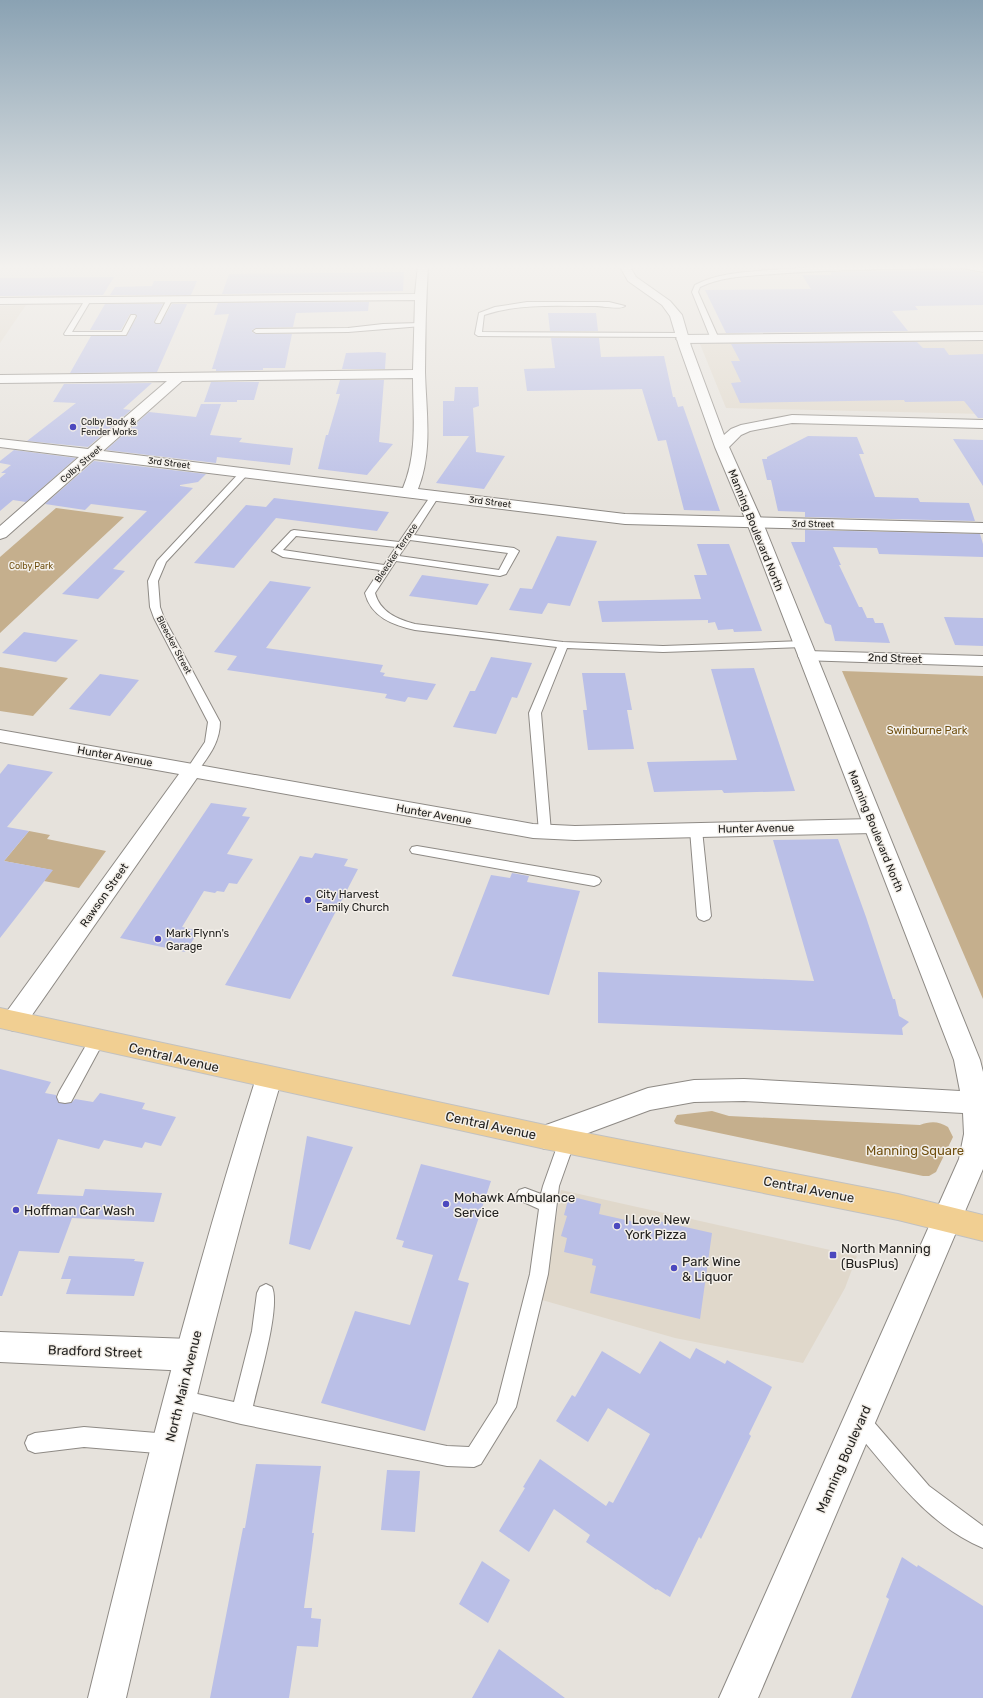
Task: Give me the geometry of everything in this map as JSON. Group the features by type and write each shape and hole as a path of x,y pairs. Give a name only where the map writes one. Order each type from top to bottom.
{"main road":[{"name":"Central Avenue","path":"7,1019 269,1078 556,1139 898,1207 983,1228"}],"street":[{"path":"409,492 417,472 422,441 419,374 420,344"},
{"name":"Manning Boulevard North","path":"686,344 724,418 722,446 755,523 873,826 967,1060 979,1103 978,1143 947,1220"},
{"path":"0,380 419,374"},
{"name":"Colby Street","path":"0,534 179,377"},
{"path":"724,418 983,424"},
{"path":"722,446 725,441 736,432 746,428 792,419"},
{"name":"3rd Street","path":"0,443 634,520 983,528"},
{"name":"2nd Street","path":"805,650 983,661"},
{"name":"Hunter Avenue","path":"0,736 193,769 433,814 545,832 575,833 873,826"},
{"name":"Rawson Street","path":"7,1019 193,769"},
{"name":"North Main Avenue","path":"107,1698 190,1355 252,1131 269,1078"},
{"path":"556,1139 648,1099 694,1091 744,1090 979,1103"},
{"name":"Manning Boulevard","path":"738,1698 947,1220"},
{"name":"Bradford Street","path":"0,1348 190,1355"}],"lane":[{"name":"Bleecker Street","path":"193,769 209,746 214,731 214,722 159,618 153,598 154,575 162,561 245,472"},
{"name":"Bleecker Terrace","path":"434,496 370,593 372,601 380,611 393,621 414,627 563,645"},
{"path":"386,568 283,554 277,551 294,533 401,545"},
{"path":"392,558 503,572 514,551 407,537"},
{"path":"545,832 535,713 563,645 670,649 805,650"},
{"path":"696,830 704,916"},
{"path":"417,850 594,882"},
{"path":"65,1097 97,1039"},
{"path":"179,1400 447,1456 474,1458 506,1407 539,1274 549,1205 556,1139"},
{"path":"525,1195 549,1205"},
{"path":"241,1414 261,1331 266,1293"},
{"path":"860,1420 922,1493 972,1532 983,1537"},
{"path":"35,1443 84,1437 169,1444"}],"shaded area":[{"path":"700,344 983,344 983,414 726,408"},
{"path":"561,1190 857,1256 845,1288 803,1363 675,1338 542,1300"}],"green space":[{"name":"Colby Park","path":"56,508 124,517 0,633 0,557"},
{"path":"0,667 68,678 33,716 0,711"},
{"name":"Swinburne Park","path":"842,671 983,676 983,999"},
{"path":"29,831 50,835 47,839 106,851 79,888 44,881 52,870 4,861"},
{"name":"Manning Square","path":"712,1111 729,1116 920,1125 934,1122 948,1127 953,1137 936,1172 929,1176 923,1176 676,1124 674,1121 677,1115"}],"building":[{"path":"86,344 169,344 157,372 70,373"},
{"path":"220,344 290,344 285,368 216,371 216,369 212,369"},
{"path":"552,344 600,344 601,357 664,356 673,397 675,397 678,407 683,406 720,511 684,510 666,440 658,441 642,389 527,391 524,369 555,368"},
{"path":"731,344 919,344 923,348 944,348 949,355 983,354 983,418 978,418 964,401 905,402 904,400 740,403 731,383 741,382 731,361 740,361"},
{"path":"346,353 386,353 385,369 342,369"},
{"path":"340,380 384,380 379,442 393,444 367,475 318,469 326,435 328,435 340,394 336,394"},
{"path":"211,382 259,382 254,400 237,400 237,402 204,402"},
{"path":"152,383 123,409 131,410 88,447 27,441 76,403 53,402 64,384"},
{"path":"455,387 478,387 479,406 473,408 476,452 505,456 484,489 436,483 469,436 443,436 443,401 454,401"},
{"path":"201,404 221,404 210,435 242,438 239,442 293,448 290,465 217,457 216,463 106,450 149,412 196,417"},
{"path":"808,436 857,437 864,454 859,454 875,497 918,498 920,502 969,503 975,521 805,517 805,512 778,511 771,480 767,480 762,459 767,459 767,457"},
{"path":"953,439 983,440 983,486"},
{"path":"14,450 76,458 26,502 13,500 0,511 0,478 6,473 1,473 11,465 0,463 0,461"},
{"path":"94,461 206,474 198,482 180,485 193,488 113,569 125,571 98,599 62,594 147,511 91,504 85,510 45,504"},
{"path":"274,498 389,512 377,531 276,518 234,568 194,563 246,505 266,507"},
{"path":"805,530 980,534 983,544 983,557 879,554 877,548 833,547 841,565 839,565 859,607 862,607 867,618 873,618 875,623 883,623 890,643 835,641 831,625 825,623 791,542 805,542"},
{"path":"557,536 597,541 570,606 548,603 542,614 509,610 520,588 532,589"},
{"path":"697,544 729,544 762,631 734,632 733,629 718,630 715,622 708,623 708,620 602,622 598,601 701,599 694,575 707,575"},
{"path":"422,575 489,584 477,605 409,596"},
{"path":"270,581 311,587 266,648 383,665 380,672 385,673 383,676 436,684 427,700 408,697 405,702 385,698 387,694 227,670 237,656 214,652"},
{"path":"944,617 983,618 983,646 955,645"},
{"path":"24,632 78,640 56,662 2,653"},
{"path":"491,657 532,663 517,698 512,697 496,734 453,727 470,691 475,691"},
{"path":"754,668 795,791 724,793 722,790 654,792 647,762 737,760 711,669"},
{"path":"582,673 625,673 632,710 627,710 634,749 588,750 583,710 587,710"},
{"path":"100,674 139,680 110,716 69,709"},
{"path":"8,764 53,772 7,827 29,831 4,861 53,870 0,938 0,774"},
{"path":"211,803 247,808 242,816 250,817 227,854 253,859 237,884 229,883 224,892 217,891 215,893 204,891 182,927 199,931 185,952 120,938"},
{"path":"838,839 893,999 895,999 899,1016 909,1022 902,1028 903,1035 598,1023 598,972 814,981 773,840"},
{"name":"City Harvest Family Church","path":"315,853 348,859 344,866 358,869 290,999 225,985 300,856 312,858"},
{"path":"512,873 529,876 527,882 580,891 549,995 452,976 491,875 510,878"},
{"path":"0,1069 51,1082 45,1093 56,1095 59,1103 71,1103 75,1099 93,1102 100,1093 145,1103 142,1109 176,1117 161,1146 145,1142 142,1148 104,1140 99,1149 58,1139 37,1194 83,1196 85,1189 162,1193 154,1222 72,1218 59,1253 19,1251 2,1296 0,1296"},
{"path":"307,1136 353,1147 310,1250 289,1244"},
{"path":"421,1164 491,1181 458,1280 469,1283 425,1431 321,1403 355,1311 410,1325 433,1255 402,1247 404,1241 396,1239"},
{"path":"569,1196 601,1204 599,1214 648,1225 650,1219 712,1233 700,1319 590,1293 596,1266 592,1265 593,1259 564,1252 567,1238 561,1236 567,1216 564,1215"},
{"path":"69,1256 135,1259 134,1261 144,1262 134,1296 66,1294 71,1279 61,1279"},
{"path":"660,1341 690,1359 696,1348 725,1364 727,1360 772,1387 749,1434 751,1436 701,1539 699,1537 670,1597 657,1589 656,1590 586,1542 590,1535 554,1509 529,1552 499,1531 525,1488 523,1487 540,1459 606,1506 609,1501 613,1503 650,1434 608,1408 588,1442 556,1421 572,1395 575,1397 602,1351 640,1374"},
{"path":"256,1464 321,1466 304,1608 312,1608 311,1618 321,1619 318,1647 297,1646 289,1698 210,1698 243,1528 245,1528"},
{"path":"387,1470 420,1471 415,1532 381,1530"},
{"path":"902,1557 917,1567 918,1565 983,1606 983,1698 851,1698 889,1599 886,1597"},
{"path":"482,1561 510,1580 488,1623 459,1604"},
{"path":"499,1649 565,1698 472,1698"}],"place":[{"name":"Colby Body & Fender Works","path":"73,427"},
{"name":"City Harvest Family Church","path":"308,900"},
{"name":"Mark Flynn's Garage","path":"158,939"},
{"name":"Mohawk Ambulance Service","path":"446,1204"},
{"name":"Hoffman Car Wash","path":"16,1210"},
{"name":"I Love New York Pizza","path":"617,1226"},
{"name":"North Manning (BusPlus)","path":"833,1255"},
{"name":"Park Wine & Liquor","path":"674,1268"}]}
